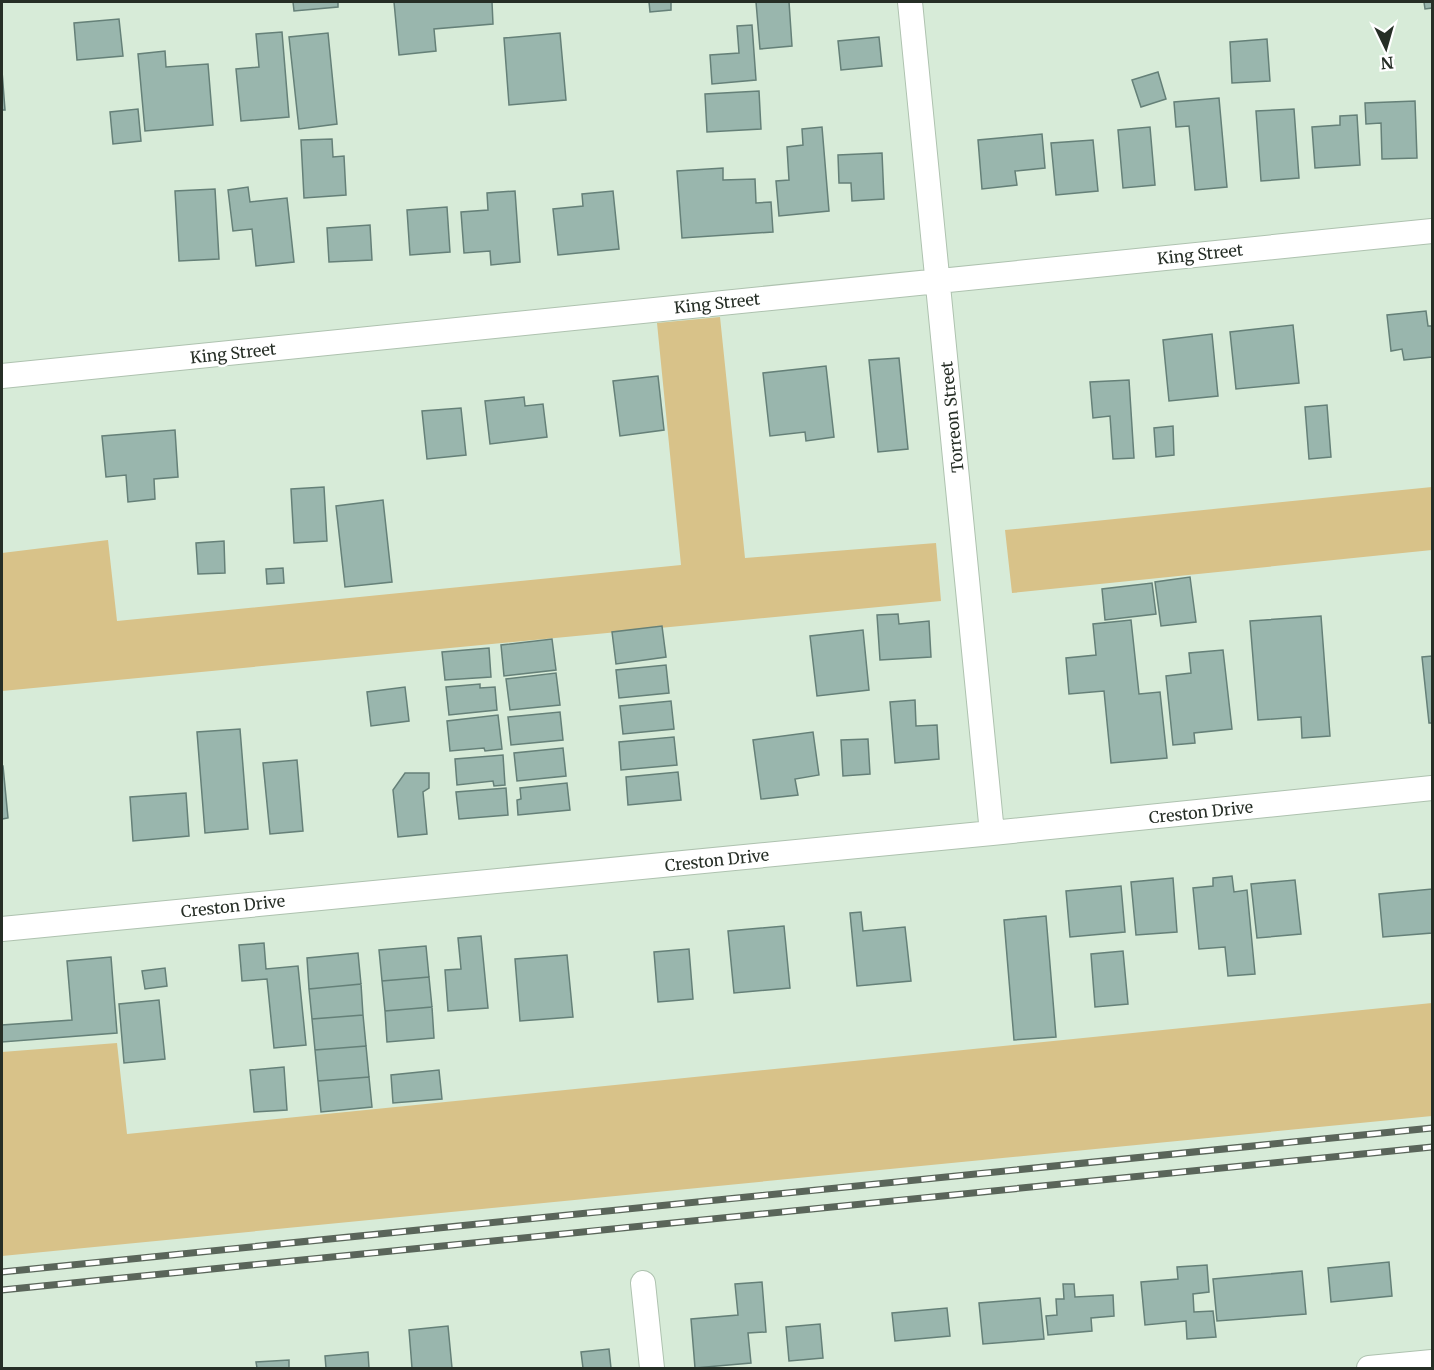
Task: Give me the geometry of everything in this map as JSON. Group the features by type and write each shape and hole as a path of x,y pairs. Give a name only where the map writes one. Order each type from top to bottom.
{"street":[{"name":"Torreon Street","path":"910,2 992,833"},
{"name":"King Street","path":"2,376 1432,231"},
{"name":"Creston Drive","path":"2,929 1432,788"},
{"path":"643,1283 652,1368"},
{"path":"1369,1368 1432,1362"}],"shaded area":[{"path":"720,317 745,558 936,543 941,601 2,691 2,553 108,540 117,621 681,565 657,323"},
{"path":"1432,487 1432,550 1012,593 1005,530"},
{"path":"1432,1003 1432,1116 2,1256 2,1052 117,1043 127,1134"}],"building":[{"path":"293,2 338,2 338,7 294,11"},
{"path":"394,2 492,2 493,24 434,29 436,51 399,55"},
{"path":"649,2 671,2 671,10 650,12"},
{"path":"756,2 789,2 792,46 760,49"},
{"path":"1424,2 1432,2 1432,8 1425,9"},
{"path":"119,19 123,56 77,60 74,23"},
{"path":"752,25 756,80 712,84 710,55 739,53 737,26"},
{"path":"282,32 289,117 241,121 236,69 259,67 256,34"},
{"path":"328,33 337,124 299,129 289,37"},
{"path":"560,33 566,100 509,105 504,38"},
{"path":"879,37 882,66 841,70 838,41"},
{"path":"1267,39 1270,81 1232,83 1230,42"},
{"path":"165,51 166,67 208,64 213,125 145,131 138,54"},
{"path":"2,71 5,110 2,110"},
{"path":"1158,72 1166,99 1141,107 1132,80"},
{"path":"759,91 761,129 707,132 705,94"},
{"path":"1219,98 1227,187 1195,190 1189,126 1176,127 1174,102"},
{"path":"1415,101 1417,158 1382,159 1381,123 1366,124 1365,103"},
{"path":"138,109 141,141 113,144 110,112"},
{"path":"1294,109 1299,178 1261,181 1256,111"},
{"path":"1357,115 1360,165 1315,168 1312,127 1340,125 1340,116"},
{"path":"822,127 829,211 779,216 776,181 789,180 787,147 803,145 802,129"},
{"path":"1150,127 1155,185 1123,188 1118,130"},
{"path":"1042,134 1045,168 1015,171 1017,185 982,189 978,140"},
{"path":"332,139 333,157 344,156 346,195 304,198 301,140"},
{"path":"1093,140 1098,191 1056,195 1051,143"},
{"path":"882,153 884,199 852,201 851,183 839,183 838,155"},
{"path":"723,168 723,180 755,179 756,203 771,202 773,232 682,238 677,171"},
{"path":"248,187 250,202 287,198 294,262 256,266 252,229 233,231 228,190"},
{"path":"215,189 219,259 179,261 175,191"},
{"path":"515,191 520,262 491,265 490,251 464,253 461,212 488,210 487,193"},
{"path":"613,191 619,249 558,255 553,209 583,206 582,194"},
{"path":"447,207 450,252 410,255 407,210"},
{"path":"370,225 372,260 329,262 327,228"},
{"path":"1426,311 1428,326 1432,326 1432,357 1404,360 1402,349 1391,351 1387,315"},
{"path":"1293,325 1299,383 1236,389 1230,332"},
{"path":"1212,334 1218,396 1169,401 1163,340"},
{"path":"899,358 908,449 878,452 869,360"},
{"path":"826,366 834,437 806,441 805,432 770,436 763,373"},
{"path":"658,376 664,430 620,436 613,381"},
{"path":"1129,380 1134,458 1113,459 1110,416 1093,418 1090,382"},
{"path":"524,397 525,406 543,404 547,437 490,444 485,401"},
{"path":"1327,405 1331,457 1309,459 1305,407"},
{"path":"461,408 466,455 427,459 422,411"},
{"path":"1173,426 1174,455 1156,457 1154,428"},
{"path":"175,430 178,477 154,479 155,499 128,502 126,475 106,477 102,436"},
{"path":"324,487 327,541 294,543 291,489"},
{"path":"383,500 392,582 345,587 336,506"},
{"path":"224,541 225,573 198,574 196,543"},
{"path":"283,568 284,583 267,584 266,569"},
{"path":"1190,577 1196,622 1161,626 1155,582"},
{"path":"1152,583 1156,614 1105,620 1102,589"},
{"path":"898,614 899,624 929,621 931,657 880,660 877,615"},
{"path":"1321,616 1330,736 1302,738 1301,717 1258,720 1250,621"},
{"path":"1131,620 1139,694 1160,692 1167,758 1111,763 1104,691 1069,694 1066,658 1096,655 1093,624"},
{"path":"662,626 666,657 616,664 612,632"},
{"path":"863,630 869,690 817,696 810,636"},
{"path":"552,639 556,670 504,676 501,645"},
{"path":"489,648 491,677 445,680 442,652"},
{"path":"1223,650 1232,729 1194,733 1195,743 1173,745 1166,676 1191,673 1189,653"},
{"path":"1432,656 1432,723 1429,723 1422,657"},
{"path":"666,665 669,693 619,698 616,670"},
{"path":"556,673 560,705 510,710 506,679"},
{"path":"480,684 480,688 495,687 497,710 449,715 446,687"},
{"path":"405,687 409,721 371,726 367,692"},
{"path":"915,700 916,726 937,725 939,759 895,763 890,702"},
{"path":"671,701 674,729 623,734 620,706"},
{"path":"560,712 563,740 511,745 508,717"},
{"path":"498,715 502,749 450,751 447,721"},
{"path":"240,729 248,829 205,833 197,732"},
{"path":"813,732 819,775 795,779 798,795 761,799 753,740"},
{"path":"674,737 677,765 621,770 619,742"},
{"path":"868,739 870,774 843,776 841,740"},
{"path":"563,748 566,776 517,781 514,753"},
{"path":"503,755 505,785 494,786 493,781 457,785 455,759"},
{"path":"297,760 303,831 270,834 263,763"},
{"path":"2,766 8,818 2,819"},
{"path":"678,772 681,800 628,805 626,777"},
{"path":"405,773 429,773 429,788 423,792 427,834 398,837 393,790"},
{"path":"567,783 570,810 518,815 517,800 521,799 520,788"},
{"path":"506,788 508,815 459,819 456,792"},
{"path":"186,793 189,836 133,841 130,797"},
{"path":"1232,876 1234,892 1247,890 1255,974 1228,976 1225,947 1199,949 1193,888 1213,886 1213,878"},
{"path":"1173,878 1177,932 1136,935 1131,882"},
{"path":"1295,880 1301,934 1257,938 1251,884"},
{"path":"1121,886 1125,932 1070,937 1066,891"},
{"path":"1432,889 1432,933 1383,937 1379,894"},
{"path":"861,912 863,931 905,927 911,981 857,986 850,913"},
{"path":"1046,916 1056,1037 1014,1040 1004,920"},
{"path":"784,926 790,988 734,993 728,931"},
{"path":"481,936 488,1008 448,1011 445,970 461,969 458,938"},
{"path":"264,943 266,969 298,966 306,1045 274,1048 267,979 242,981 239,945"},
{"path":"426,946 429,977 382,981 379,950"},
{"path":"689,949 693,999 658,1002 654,952"},
{"path":"1123,951 1128,1004 1095,1007 1091,954"},
{"path":"358,953 361,984 309,989 307,958"},
{"path":"567,955 573,1017 520,1021 515,959"},
{"path":"111,957 117,1033 2,1042 2,1025 72,1020 67,961"},
{"path":"165,968 167,986 145,989 142,971"},
{"path":"429,977 432,1007 385,1011 382,981"},
{"path":"361,984 363,1015 312,1019 309,989"},
{"path":"159,1000 165,1059 124,1063 119,1004"},
{"path":"432,1007 434,1038 387,1042 385,1011"},
{"path":"363,1015 366,1046 315,1050 312,1019"},
{"path":"366,1046 369,1077 318,1081 315,1050"},
{"path":"284,1067 287,1110 254,1112 250,1070"},
{"path":"439,1070 442,1099 393,1103 391,1075"},
{"path":"369,1077 372,1107 321,1112 318,1081"},
{"path":"1389,1262 1392,1296 1331,1302 1328,1268"},
{"path":"1207,1265 1209,1292 1193,1294 1194,1312 1213,1311 1216,1337 1187,1339 1186,1321 1145,1325 1141,1282 1178,1279 1177,1267"},
{"path":"1302,1271 1306,1314 1217,1321 1213,1279"},
{"path":"762,1282 766,1332 748,1333 751,1363 695,1368 691,1319 738,1315 735,1284"},
{"path":"1063,1284 1074,1284 1075,1297 1113,1295 1114,1316 1091,1318 1092,1331 1048,1335 1046,1316 1057,1315 1056,1299 1064,1299"},
{"path":"1040,1298 1044,1339 983,1344 979,1303"},
{"path":"947,1308 950,1336 895,1341 892,1313"},
{"path":"820,1324 823,1358 789,1361 786,1327"},
{"path":"448,1326 452,1368 412,1368 409,1330"},
{"path":"609,1349 611,1368 583,1368 581,1352"},
{"path":"368,1352 369,1368 326,1368 325,1356"},
{"path":"289,1360 289,1368 257,1368 256,1362"}],"railway":[{"path":"2,1272 1432,1128"},
{"path":"2,1290 1432,1147"}]}
